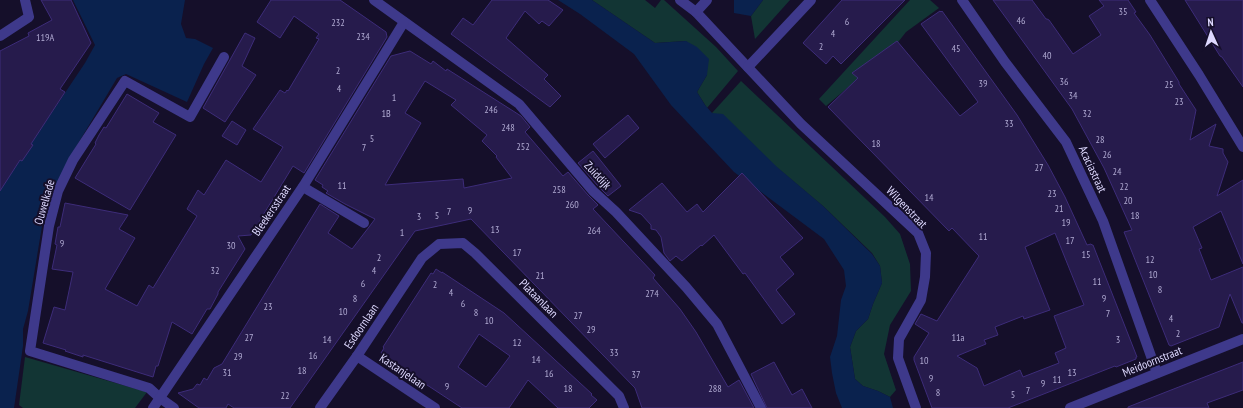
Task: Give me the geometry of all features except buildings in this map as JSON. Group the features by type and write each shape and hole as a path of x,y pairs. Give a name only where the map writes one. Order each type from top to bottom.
{"street":[{"path":"0,36 29,17 25,0"},
{"name":"Zuiddijk","path":"374,0 519,104 593,190 616,212 686,287 716,324 761,408"},
{"name":"Wilgenstraat","path":"680,0 696,12 800,124 918,233 926,253 925,276 921,300 899,339 898,358 916,408"},
{"path":"696,12 707,0"},
{"path":"748,67 811,0"},
{"name":"Acaciastraat","path":"962,0 1005,62 1066,142 1103,221 1157,373"},
{"path":"1150,0 1243,147"},
{"name":"Bleekersstraat","path":"153,408 303,187 404,22"},
{"name":"Ouwelkade","path":"160,398 149,388 30,351 49,226 58,191 73,160 125,81 190,117 224,57"},
{"path":"303,187 364,223"},
{"name":"Plataanlaan","path":"422,258 439,244 463,244 475,253 619,396 624,408"},
{"name":"Esdoornlaan","path":"320,408 357,356 422,258"},
{"name":"Meidoornstraat","path":"1070,408 1243,339"},
{"name":"Kastanjelaan","path":"357,356 435,408"},
{"path":"160,398 174,408"}],"green space":[{"path":"592,0 645,0 655,8 661,0 664,0 716,47 738,71 707,108 697,92 707,75 686,41 655,43"},
{"path":"763,0 790,0 755,39 751,16"},
{"path":"910,0 930,0 939,8 906,32 891,51 826,106 819,99"},
{"path":"741,81 885,217 900,234 910,264 911,291 890,325 884,354 896,390 890,397 863,386 855,379 850,347 856,331 868,319 882,283 880,266 872,253 823,206 712,113"},
{"path":"25,357 147,392 135,408 23,408 19,405"}],"water":[{"path":"73,0 185,0 181,24 186,38 195,39 213,48 187,102 126,74 117,78 70,157 45,214 42,226 28,311 23,329 23,346 14,408 0,408 0,190 85,63 95,45"},
{"path":"558,0 592,0 655,43 686,41 697,47 709,59 707,75 697,92 705,105 712,113 723,114 777,167 823,206 872,254 880,266 882,283 868,319 856,331 850,347 855,379 863,386 890,397 893,408 842,408 836,393 830,357 837,336 841,300 846,286 844,270 824,239 734,172 671,105 634,54 580,14"},
{"path":"734,0 763,0 751,16 734,13"}]}
